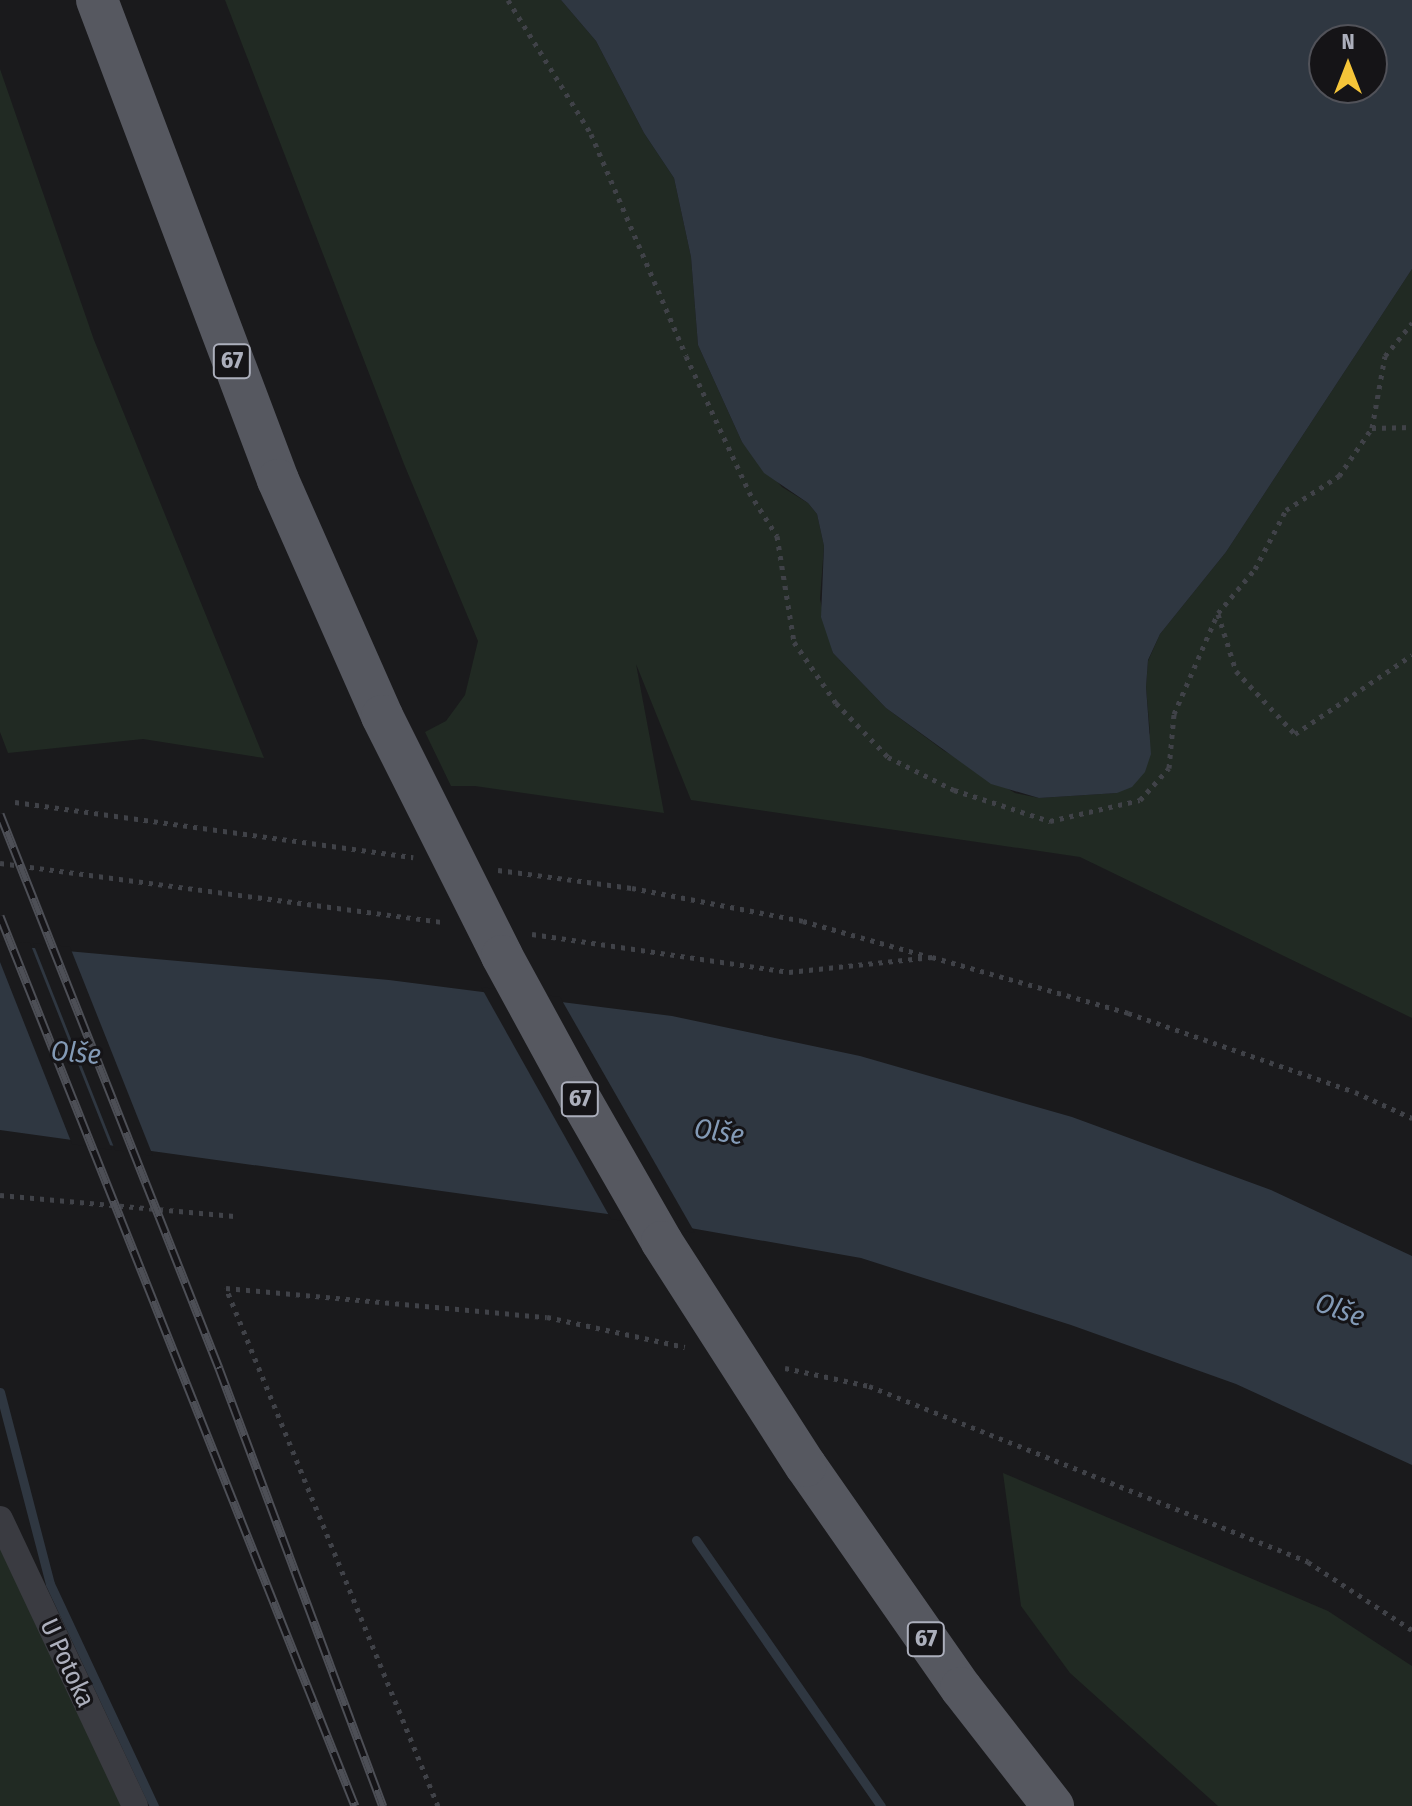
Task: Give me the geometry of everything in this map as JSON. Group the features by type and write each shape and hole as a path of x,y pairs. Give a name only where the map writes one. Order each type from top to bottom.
{"main road":[{"name":"67","path":"97,0 278,480 382,716 488,929 662,1242 806,1466 961,1688 1053,1806"}],"street":[{"name":"U Potoka","path":"0,1519 135,1806"}],"path":[{"path":"508,0 591,134 686,356 749,492 777,536 794,642 836,703 888,757 954,790 1050,821 1140,800 1169,768 1174,714 1218,613 1255,569 1286,510 1339,476 1372,428 1385,356 1412,323"},
{"path":"1372,428 1412,427"},
{"path":"1218,613 1236,671 1295,734 1412,655"},
{"path":"0,863 447,922"},
{"path":"521,933 789,972 932,957 1128,1013 1355,1092 1412,1118"},
{"path":"0,1195 237,1216"},
{"path":"438,1806 226,1288 547,1317 700,1350"},
{"path":"777,1366 869,1386 1308,1562 1412,1630"}],"shaded area":[{"path":"225,0 561,0 596,41 644,133 674,178 691,257 698,345 742,442 782,487 808,503 817,514 824,546 820,599 833,653 886,708 943,750 1015,793 1039,798 1117,793 1150,733 1146,687 1148,661 1160,634 1226,552 1412,269 1412,1018 1080,857 691,800 636,664 664,813 475,786 451,786 425,732 446,721 465,695 478,641 404,464"},
{"path":"0,69 94,340 264,758 143,739 8,753 0,732"},
{"path":"1003,1473 1328,1611 1412,1666 1412,1806 1218,1806 1070,1673 1021,1606"},
{"path":"0,1519 135,1806 0,1806"}],"water":[{"path":"561,0 1412,0 1412,269 1226,552 1160,634 1148,660 1146,687 1151,754 1145,772 1132,787 1117,793 1039,798 991,784 886,708 833,653 821,617 824,546 817,514 808,503 764,473 742,442 698,345 691,257 674,178 644,133 596,41"},
{"name":"Olše","path":"0,945 389,980 672,1016 860,1056 1072,1117 1271,1190 1412,1256 1412,1465 1236,1384 1071,1325 861,1258 622,1216 0,1130"}],"pier":[{"path":"0,941 30,943 112,1150 72,1144 0,962"},
{"path":"33,943 70,947 153,1156 115,1150"},
{"path":"481,987 560,997 695,1233 611,1219"}],"waterway":[{"path":"0,1392 50,1584 154,1806"},
{"path":"696,1540 881,1806"}],"railway":[{"path":"0,814 219,1368 383,1806"},
{"path":"0,916 355,1806"}]}
